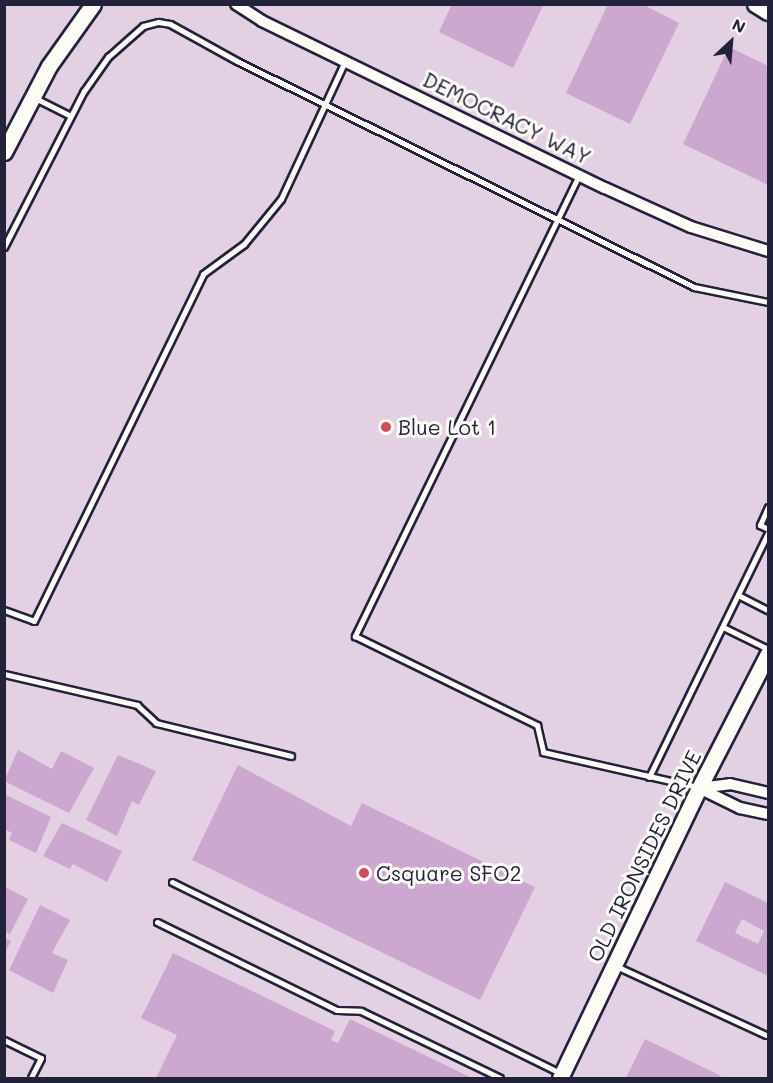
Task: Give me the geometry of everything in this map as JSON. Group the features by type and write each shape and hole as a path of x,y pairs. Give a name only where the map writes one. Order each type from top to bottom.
{"street":[{"path":"4,152 32,97 93,4"},
{"name":"DEMOCRACY WAY","path":"236,4 345,61 579,175 691,227 768,251"},
{"path":"756,4 768,12"},
{"name":"OLD IRONSIDES DRIVE","path":"562,1076 699,788 768,651"},
{"path":"699,788 730,784 768,793"},
{"path":"699,788 740,808 768,814"}],"lane":[{"path":"4,247 69,116 108,57 143,26 158,22 170,24 325,104 694,287 768,302"},
{"path":"4,610 34,621 202,274 244,244 280,199 345,61"},
{"path":"32,97 69,116"},
{"path":"579,175 355,636 537,725 543,752 699,788"},
{"path":"649,777 768,531 760,525 768,507"},
{"path":"738,595 768,610"},
{"path":"723,627 768,651"},
{"path":"4,674 137,705 156,723 291,756"},
{"path":"172,882 562,1076"},
{"path":"157,922 337,1010 361,1011 500,1078"},
{"path":"614,966 766,1035"},
{"path":"4,1040 41,1058 31,1078"}],"shaded area":[{"path":"746,4 768,17 768,1078 5,1078 5,5"}],"building":[{"path":"452,4 544,4 513,68 439,32"},
{"path":"608,4 642,4 679,23 630,124 566,93"},
{"path":"729,47 768,66 768,185 683,144"},
{"path":"18,750 52,769 61,751 94,768 69,813 4,781"},
{"path":"118,755 156,771 139,805 132,801 117,836 86,820"},
{"name":"Csquare SFO2","path":"238,765 351,826 362,803 535,887 480,1000 192,860"},
{"path":"4,794 51,817 36,853 9,840 12,833 4,829"},
{"path":"62,823 122,851 107,882 73,864 70,869 43,856"},
{"path":"725,882 768,903 768,976 696,941","holes":["742,919 764,931 758,944 735,933"]},
{"path":"5,887 28,899 10,934 5,932"},
{"path":"40,905 70,920 52,953 68,960 53,993 9,970"},
{"path":"4,938 11,941 4,955"},
{"path":"173,953 335,1031 331,1040 338,1043 350,1019 472,1078 156,1078 177,1035 141,1018"},
{"path":"645,1039 721,1076 720,1078 626,1078"}],"place":[{"name":"Blue Lot 1","path":"386,427"},
{"name":"Csquare SFO2","path":"364,873"}]}
